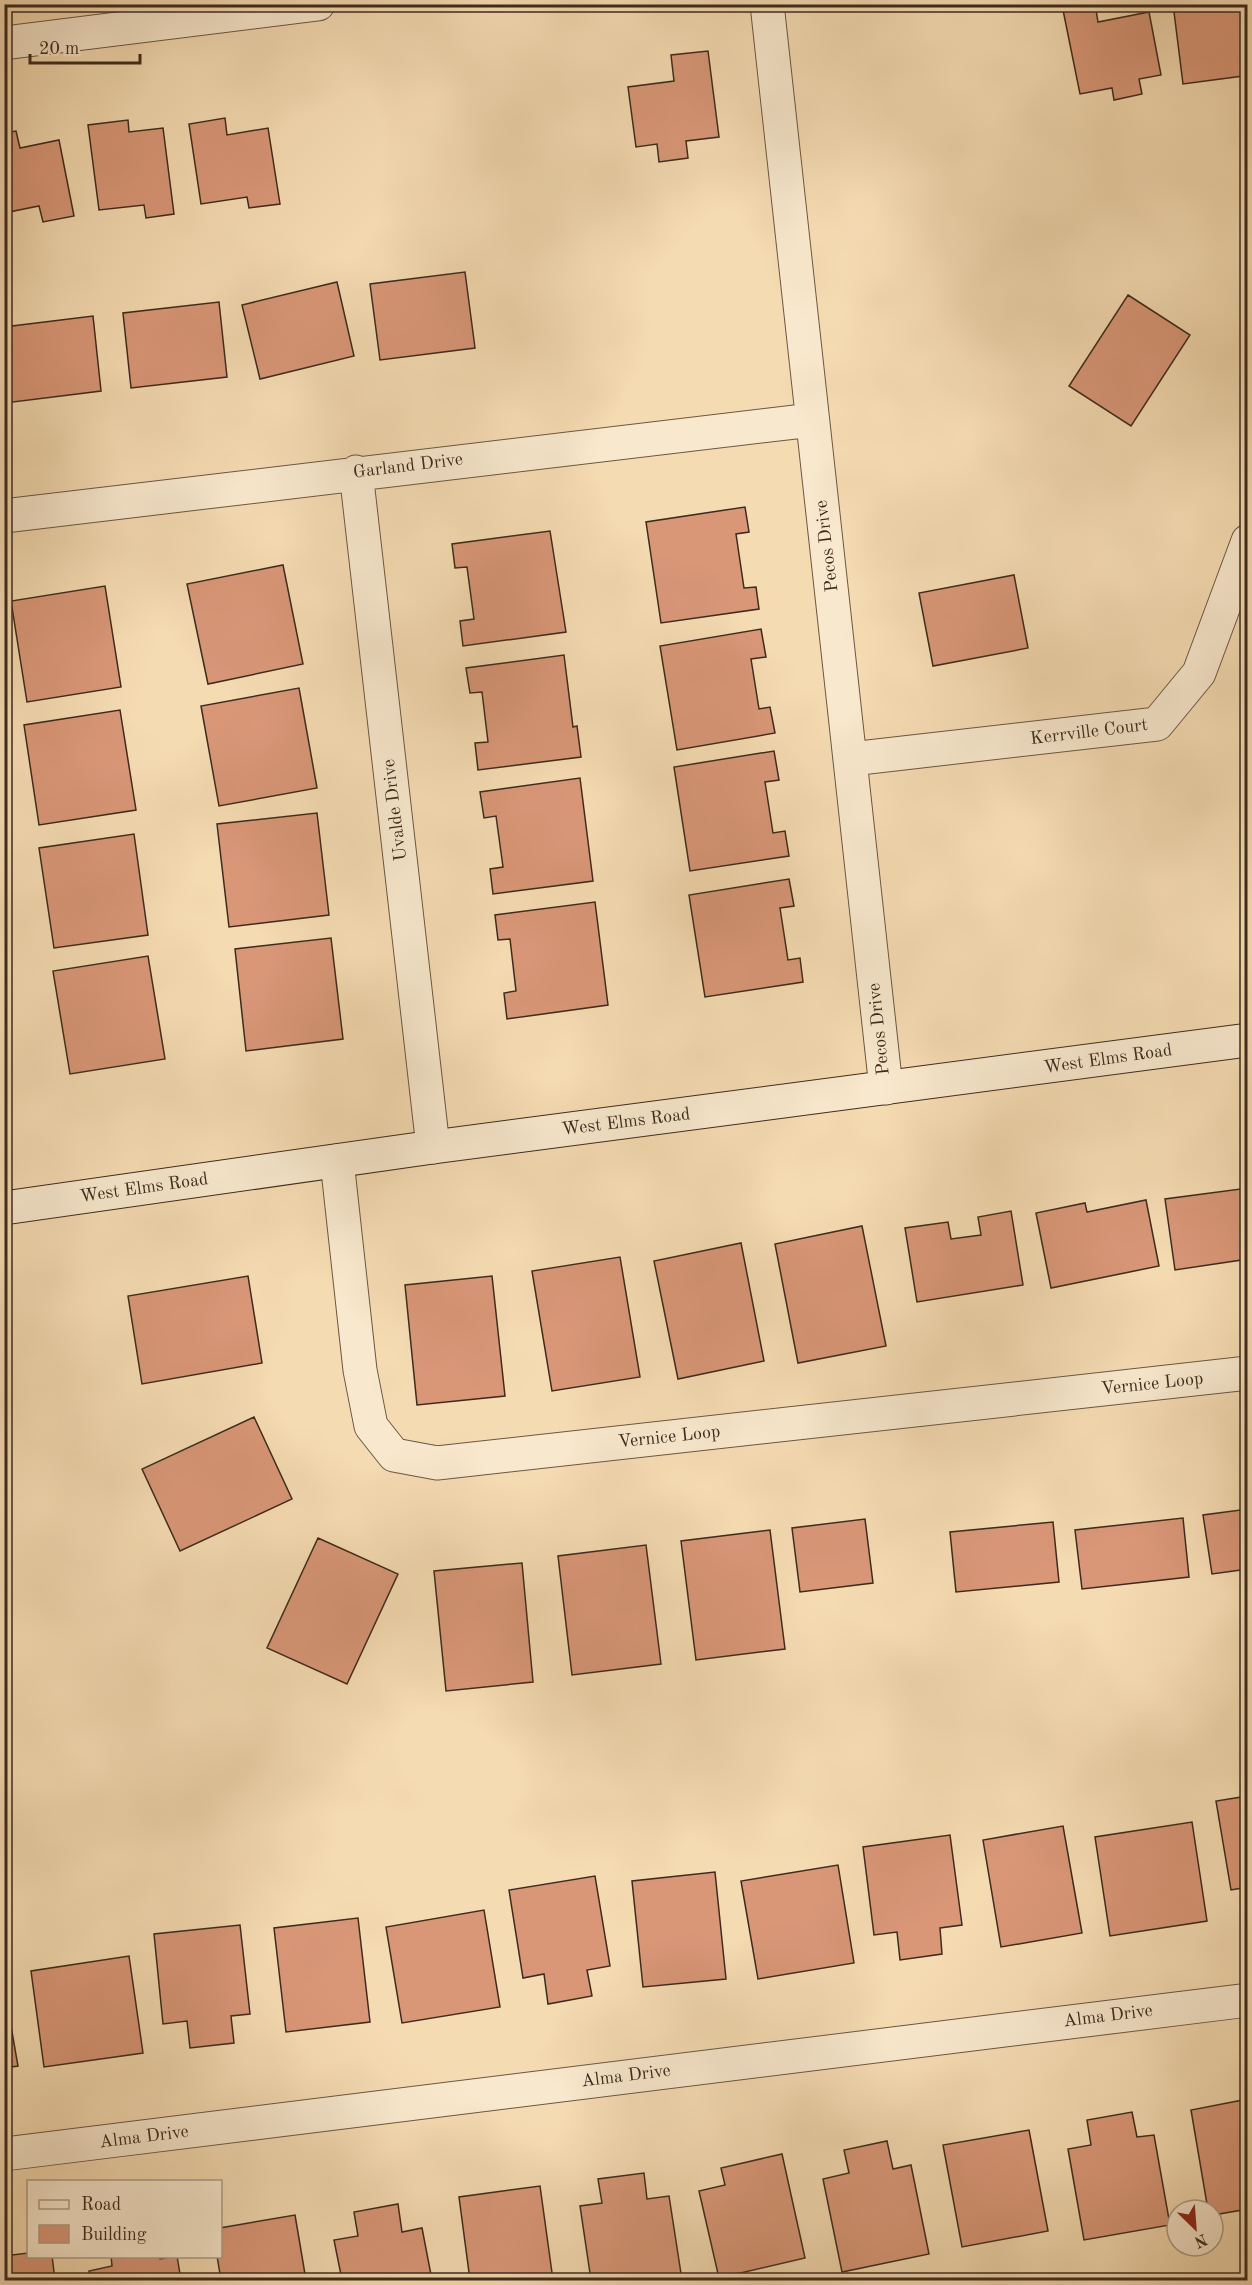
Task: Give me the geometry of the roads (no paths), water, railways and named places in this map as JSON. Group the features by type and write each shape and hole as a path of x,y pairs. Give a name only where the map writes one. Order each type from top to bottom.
{"street":[{"path":"4,43 318,4"},
{"name":"Pecos Drive","path":"767,4 886,1088"},
{"name":"Garland Drive","path":"4,516 356,472 812,420"},
{"name":"Uvalde Drive","path":"356,472 434,1147"},
{"name":"Kerrville Court","path":"851,759 1157,724 1199,673 1248,541"},
{"name":"West Elms Road","path":"4,1208 434,1147 1248,1040"},
{"name":"Vernice Loop","path":"337,1161 360,1370 371,1426 394,1455 437,1463 1248,1373"},
{"name":"Alma Drive","path":"4,2154 1248,2000"}]}
